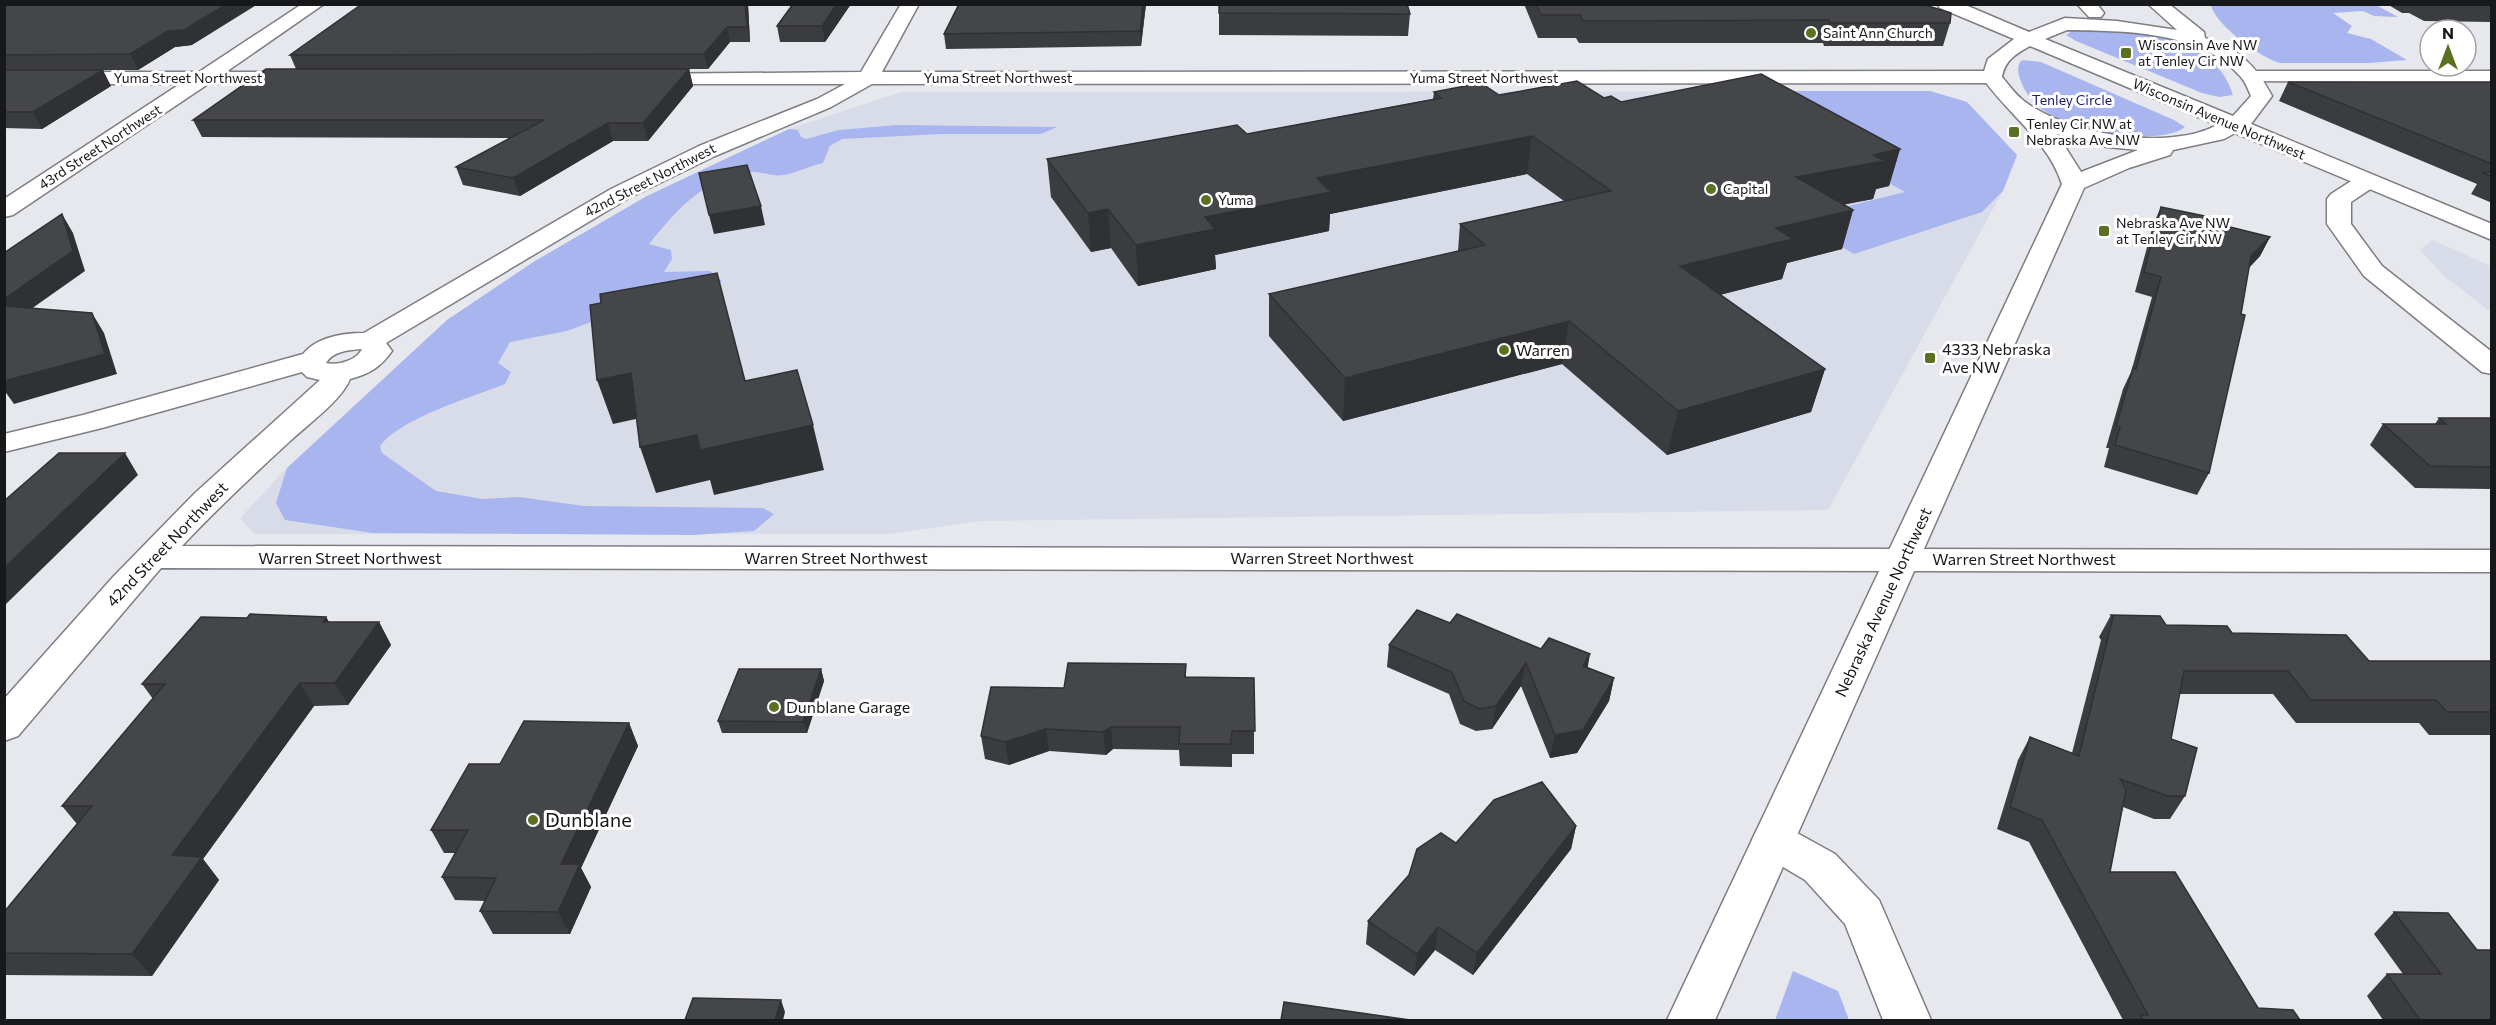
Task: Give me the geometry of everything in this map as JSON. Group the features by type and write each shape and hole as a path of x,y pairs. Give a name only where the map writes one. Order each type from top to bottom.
{"street":[{"name":"43rd Street Northwest","path":"4,210 315,4"},
{"name":"42nd Street Northwest","path":"4,726 83,632 152,557 207,500 334,383 325,366 334,346 355,341 368,342 505,259 619,194 735,138 839,96 867,78 877,65 910,4"},
{"name":"Wisconsin Avenue Northwest","path":"1946,4 2492,233"},
{"path":"2114,8 2091,9 2065,24 2029,39 2006,53 1994,64 1992,77 2044,132 2068,165 2074,184 2121,163 2203,139 2234,125 2256,108 2262,96 2254,77 2233,59 2208,45 2157,4"},
{"path":"2065,24 2115,25 2148,29 2208,45"},
{"name":"Yuma Street Northwest","path":"630,78 1992,77"},
{"path":"2254,77 2492,77"},
{"name":"Yuma Street Northwest","path":"4,78 320,78"},
{"path":"2016,105 2047,123 2074,132 2133,143 2184,144"},
{"path":"2367,181 2339,199 2339,224 2373,271 2492,366"},
{"name":"Nebraska Avenue Northwest","path":"1691,1020 2074,184"},
{"path":"4,443 325,366"},
{"name":"Warren Street Northwest","path":"152,557 2492,561"},
{"path":"1773,840 1820,867 1863,913 1907,1020"}],"shaded area":[{"path":"1930,91 1967,102 2017,155 2003,191 1828,510 981,521 890,534 254,534 240,518 287,468 447,320 535,261 647,196 789,129 901,92"},
{"path":"2432,240 2491,266 2491,312 2445,277 2420,250"}],"green space":[{"path":"2211,5 2376,5 2398,17 2374,16 2363,11 2333,13 2352,26 2347,33 2371,39 2407,60 2369,63 2280,63 2262,55 2240,40 2221,22"},
{"name":"Tenley Circle","path":"2102,28 2160,37 2197,50 2212,61 2224,76 2233,95 2219,97 2202,93 2066,35 2071,32"},
{"name":"Tenley Circle","path":"2023,60 2041,62 2174,120 2185,127 2172,133 2156,136 2136,136 2095,130 2059,118 2038,106 2026,92 2018,70"},
{"path":"1753,91 1930,91 1967,102 2017,155 2003,191 1982,212 1854,254 1796,219 1905,192 1731,94"},
{"path":"897,125 1057,127 1041,134 941,134 842,139 830,146 823,163 783,175 752,172 719,181 693,197 649,244 671,250 672,259 664,272 710,271 722,281 709,295 602,318 567,331 510,342 498,363 511,372 505,384 420,418 404,426 380,446 382,453 436,491 483,499 519,497 584,506 763,508 774,514 754,531 693,535 373,533 285,520 276,503 287,468 447,320 535,261 647,196 789,129 798,130 801,137 806,139 839,130"},
{"path":"1793,971 1838,991 1849,1020 1775,1020"}],"building":[{"path":"4,4 227,4 184,30 168,31 130,54 4,55"},
{"path":"362,4 745,4 747,27 727,27 704,54 290,55"},
{"path":"793,4 837,4 822,26 777,26"},
{"path":"959,4 1143,4 1140,31 944,34"},
{"path":"1219,4 1407,4 1410,14 1219,13"},
{"path":"1536,4 1922,4 1951,13 1950,23 1830,23 1829,20 1583,21 1580,15 1541,15"},
{"path":"266,69 689,69 643,123 608,123 513,178 456,167 544,120 193,120"},
{"path":"4,70 103,70 33,112 4,112"},
{"path":"1761,74 1900,149 1873,155 1885,161 1796,177 1853,210 1776,228 1793,239 1680,266 1825,369 1678,411 1569,321 1345,378 1269,294 1485,245 1460,224 1611,191 1532,136 1317,178 1331,192 1205,217 1215,229 1136,245 1108,209 1088,213 1047,159 1237,125 1247,134 1441,98 1434,92 1481,83 1499,95 1577,81 1604,98 1611,96 1621,102"},
{"path":"2288,82 2492,82 2492,164"},
{"path":"747,165 761,206 709,215 699,173"},
{"path":"2492,171 2492,177 2483,173"},
{"path":"2161,207 2215,218 2214,223 2270,237 2251,256 2241,314 2245,315 2209,473 2115,445 2120,427 2116,426 2133,368 2136,369 2161,277 2144,272"},
{"path":"62,214 73,251 4,299 4,253"},
{"path":"717,273 745,381 797,370 813,425 700,450 697,435 640,447 631,373 597,380 590,305 601,303 600,294"},
{"path":"4,306 92,313 105,354 4,381"},
{"path":"2439,418 2492,418 2492,467 2430,466 2383,424 2446,424"},
{"path":"59,453 125,453 4,568 4,501"},
{"path":"1417,610 1450,623 1457,614 1541,649 1549,638 1590,654 1583,666 1614,678 1583,730 1555,735 1526,663 1496,706 1479,709 1464,701 1452,672 1389,645"},
{"path":"250,614 326,617 323,622 379,622 335,683 300,683 172,855 202,857 132,954 4,953 4,912 92,806 62,806 165,684 142,684 201,617 247,618"},
{"path":"2111,615 2160,616 2166,625 2227,626 2232,633 2346,635 2369,661 2492,661 2492,712 2447,712 2436,700 2311,700 2288,671 2184,671 2171,739 2197,748 2185,796 2168,796 2120,779 2126,789 2110,872 2175,872 2258,1008 2293,1010 2300,1020 2143,1020 2140,1015 2148,1015 2042,820 2010,807 2030,737 2079,756 2113,617"},
{"path":"1068,663 1186,664 1185,677 1254,678 1255,731 1232,731 1231,744 1179,744 1180,727 1111,727 1103,732 1046,729 1005,742 981,736 991,687 1064,688"},
{"name":"Dunblane Garage","path":"739,669 821,669 803,722 718,721"},
{"name":"Dunblane","path":"524,721 629,723 561,864 580,864 558,912 480,911 496,878 442,877 468,830 431,830 469,764 500,764"},
{"path":"1542,782 1576,826 1477,953 1438,927 1417,954 1368,921 1409,875 1417,849 1441,833 1456,843 1494,800"},
{"path":"2394,912 2448,913 2477,950 2492,950 2492,1020 2420,1020 2387,974 2441,974"},
{"path":"693,998 781,1000 775,1020 685,1020"},
{"path":"1284,1002 1410,1020 1281,1020"}],"place":[{"name":"Saint Ann Church","path":"1811,33"},
{"name":"Wisconsin Ave NW at Tenley Cir NW","path":"2126,53"},
{"name":"Tenley Cir NW at Nebraska Ave NW","path":"2014,132"},
{"name":"Capital","path":"1711,189"},
{"name":"Yuma","path":"1206,200"},
{"name":"Nebraska Ave NW at Tenley Cir NW","path":"2104,231"},
{"name":"Warren","path":"1504,350"},
{"name":"4333 Nebraska Ave NW","path":"1930,358"},
{"name":"Dunblane Garage","path":"774,707"},
{"name":"Dunblane","path":"533,820"}]}
